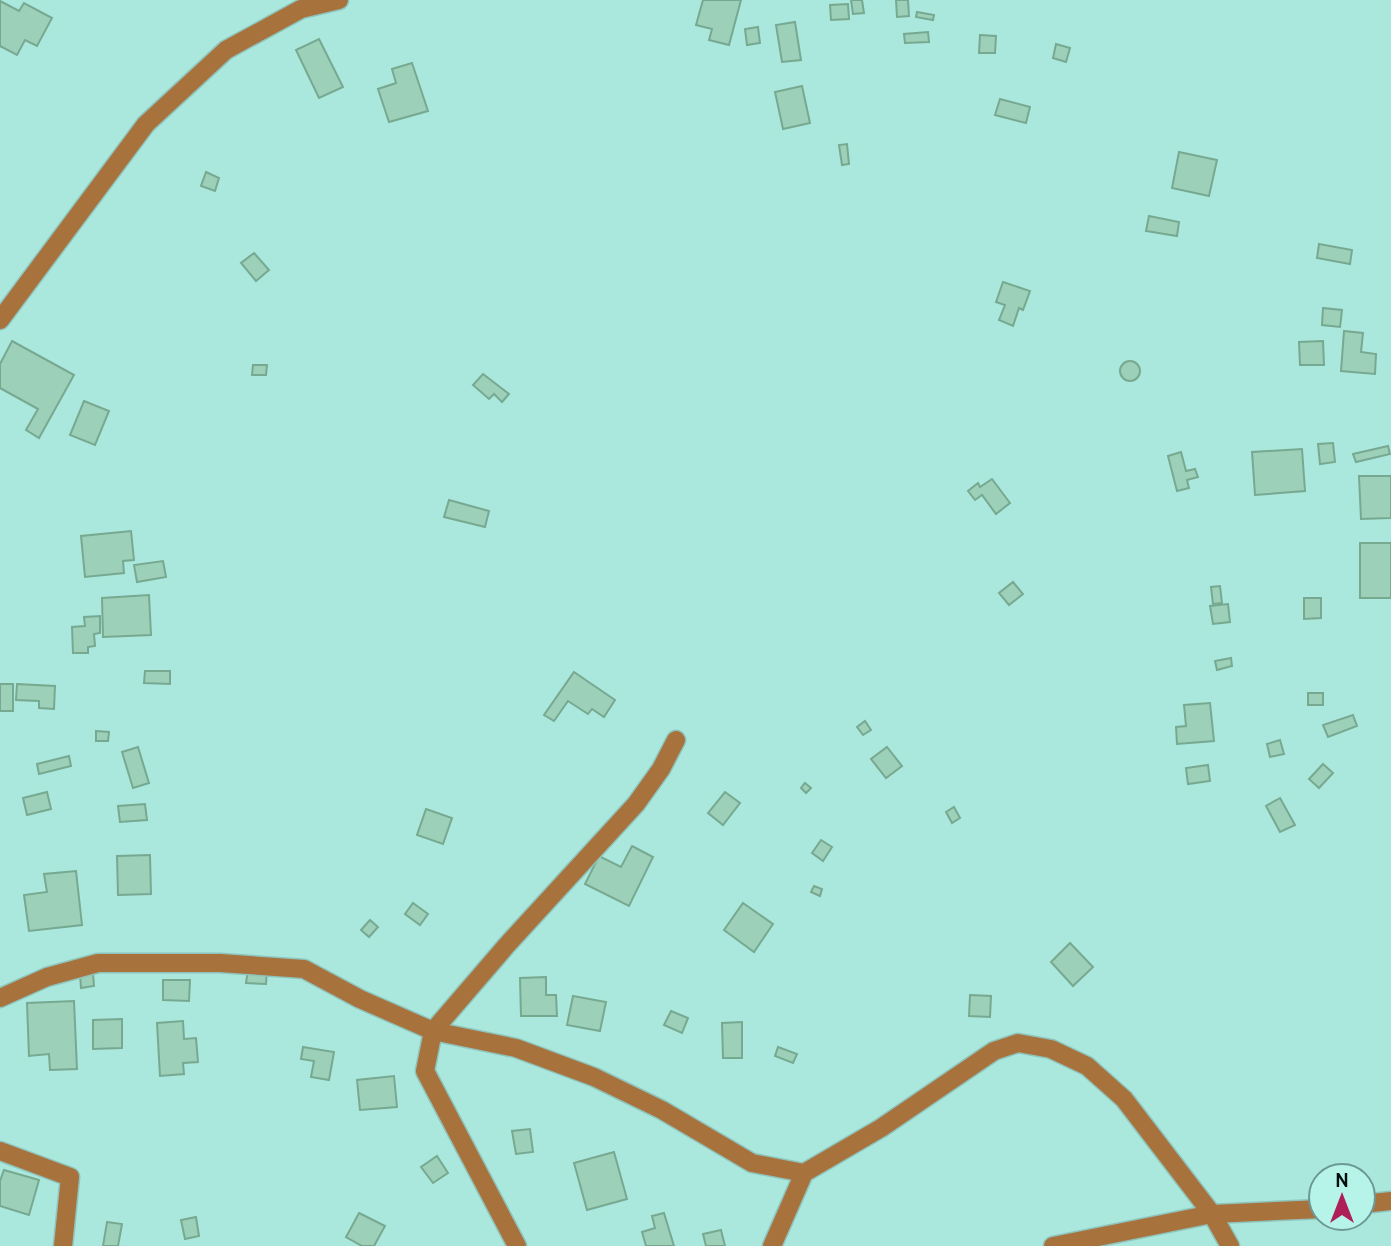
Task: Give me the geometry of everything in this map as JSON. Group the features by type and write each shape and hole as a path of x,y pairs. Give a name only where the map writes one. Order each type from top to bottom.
{"street":[{"path":"0,320 146,124 226,50 301,9 339,0"},
{"path":"517,1246 425,1071 433,1031 636,803 661,769 676,740"},
{"path":"0,998 47,977 98,963 234,964 304,969 360,999 433,1031 516,1048 594,1077 662,1110 752,1163 804,1173"},
{"path":"772,1246 804,1173 881,1128 994,1051 1018,1043 1051,1049 1087,1066 1124,1100 1212,1214 1230,1246"},
{"path":"0,1151 70,1177 63,1246"},
{"path":"1053,1246 1212,1214 1307,1210"}],"building":[{"path":"703,0 741,0 729,45 709,40 712,29 696,25"},
{"path":"851,0 862,0 864,13 853,14"},
{"path":"896,0 908,0 909,16 897,17"},
{"path":"0,1 19,11 24,3 52,18 37,46 25,40 17,55 0,46"},
{"path":"848,4 849,19 831,20 830,5"},
{"path":"917,12 934,15 933,20 916,17"},
{"path":"795,22 801,60 782,62 776,25"},
{"path":"758,27 760,43 747,45 745,29"},
{"path":"928,32 929,42 905,43 904,34"},
{"path":"980,35 996,36 995,53 979,53"},
{"path":"319,39 343,87 319,98 296,50"},
{"path":"1056,44 1070,48 1066,62 1053,58"},
{"path":"412,63 428,111 389,122 378,89 396,83 392,69"},
{"path":"802,86 810,123 783,129 775,92"},
{"path":"1000,99 1030,107 1026,123 995,115"},
{"path":"847,144 849,164 842,165 839,145"},
{"path":"1179,152 1217,160 1209,196 1172,188"},
{"path":"206,172 219,178 215,191 201,186"},
{"path":"1149,216 1179,222 1177,236 1146,231"},
{"path":"1319,244 1352,250 1350,264 1317,258"},
{"path":"254,253 269,270 256,281 241,263"},
{"path":"1003,282 1030,291 1023,310 1019,308 1013,326 999,320 1005,305 996,302"},
{"path":"1323,308 1342,310 1340,327 1322,325"},
{"path":"1344,331 1363,333 1361,352 1376,354 1375,374 1341,371"},
{"path":"12,341 74,375 39,438 26,430 38,409 0,388 0,364"},
{"path":"1323,341 1324,365 1300,365 1299,342"},
{"path":"1130,361 1137,364 1140,371 1137,378 1130,381 1123,378 1120,371 1123,364"},
{"path":"253,365 267,365 266,375 252,375"},
{"path":"483,374 509,394 502,402 494,394 489,399 473,385"},
{"path":"84,401 109,411 95,445 70,435"},
{"path":"1333,443 1335,462 1320,464 1318,444"},
{"path":"1388,446 1390,454 1356,462 1353,454"},
{"path":"1302,449 1305,491 1255,495 1252,452"},
{"path":"1181,452 1186,471 1195,469 1198,477 1187,480 1189,488 1177,491 1168,456"},
{"path":"1359,476 1391,476 1391,518 1361,519"},
{"path":"992,479 1010,503 996,514 982,495 975,500 968,491 978,483 980,487"},
{"path":"449,500 489,511 485,527 444,517"},
{"path":"131,531 134,560 123,561 124,573 85,577 81,536"},
{"path":"1360,543 1391,543 1391,598 1360,598"},
{"path":"163,561 166,577 137,582 134,565"},
{"path":"1013,582 1023,594 1009,605 999,593"},
{"path":"1220,586 1222,603 1213,604 1211,587"},
{"path":"149,595 151,635 103,637 102,598"},
{"path":"1304,598 1321,598 1321,618 1304,619"},
{"path":"1228,604 1230,622 1213,624 1210,606"},
{"path":"100,616 100,633 94,634 95,646 88,647 88,653 73,653 72,627 85,626 84,617"},
{"path":"1231,658 1232,666 1217,670 1215,661"},
{"path":"145,671 170,671 170,684 144,683"},
{"path":"574,672 615,700 604,717 592,709 588,714 568,701 554,721 544,715"},
{"path":"0,684 13,684 13,711 0,711"},
{"path":"17,684 55,686 54,709 39,708 39,701 16,700"},
{"path":"1308,693 1323,693 1323,705 1308,705"},
{"path":"1210,703 1214,741 1177,744 1176,727 1186,726 1184,705"},
{"path":"1353,715 1357,726 1328,737 1323,725"},
{"path":"865,721 871,730 863,735 857,727"},
{"path":"96,731 109,732 108,741 96,741"},
{"path":"1280,740 1284,754 1270,757 1267,744"},
{"path":"138,747 149,783 133,788 122,752"},
{"path":"887,747 902,766 886,778 871,759"},
{"path":"69,756 71,766 39,774 37,764"},
{"path":"1323,764 1333,773 1319,788 1309,779"},
{"path":"1208,765 1210,781 1188,784 1186,768"},
{"path":"805,783 811,788 806,793 801,788"},
{"path":"47,792 51,809 27,815 23,798"},
{"path":"725,792 740,803 723,825 708,813"},
{"path":"1280,798 1295,825 1280,832 1266,806"},
{"path":"145,804 147,820 120,822 118,806"},
{"path":"954,807 960,818 952,823 946,812"},
{"path":"426,809 452,818 443,844 417,835"},
{"path":"821,840 832,847 823,861 812,853"},
{"path":"632,846 653,857 629,906 585,884 599,856 621,867"},
{"path":"150,855 151,894 118,895 117,856"},
{"path":"76,871 82,925 29,931 24,895 47,892 44,874"},
{"path":"814,886 822,889 820,896 811,892"},
{"path":"413,903 428,914 420,925 405,914"},
{"path":"743,903 773,924 754,952 724,930"},
{"path":"370,920 378,927 369,937 361,930"},
{"path":"1070,943 1093,967 1073,986 1051,962"},
{"path":"248,969 267,970 266,984 246,983"},
{"path":"93,973 94,986 81,988 80,974"},
{"path":"546,977 546,995 556,995 557,1016 521,1016 520,978"},
{"path":"163,980 190,980 189,1001 163,1000"},
{"path":"970,995 991,996 990,1017 969,1016"},
{"path":"573,996 606,1002 600,1031 567,1025"},
{"path":"74,1001 77,1069 50,1070 49,1054 29,1056 27,1003"},
{"path":"671,1011 688,1018 682,1033 664,1025"},
{"path":"122,1019 122,1048 93,1049 93,1020"},
{"path":"183,1021 184,1039 196,1038 198,1062 183,1063 184,1074 160,1076 157,1023"},
{"path":"742,1022 742,1058 723,1058 722,1023"},
{"path":"303,1047 334,1052 329,1080 311,1077 314,1061 301,1059"},
{"path":"778,1047 797,1054 793,1063 775,1056"},
{"path":"394,1076 397,1107 360,1110 357,1080"},
{"path":"530,1129 533,1152 516,1154 512,1131"},
{"path":"614,1152 627,1199 587,1210 574,1163"},
{"path":"437,1156 448,1173 433,1183 421,1167"},
{"path":"4,1170 39,1180 29,1215 0,1206 0,1181"},
{"path":"359,1213 385,1226 374,1246 362,1246 346,1237"},
{"path":"664,1213 674,1246 646,1246 642,1232 655,1228 652,1216"},
{"path":"196,1217 199,1236 185,1239 181,1220"},
{"path":"107,1222 122,1224 118,1246 103,1246"},
{"path":"721,1230 725,1246 706,1246 703,1234"}]}
